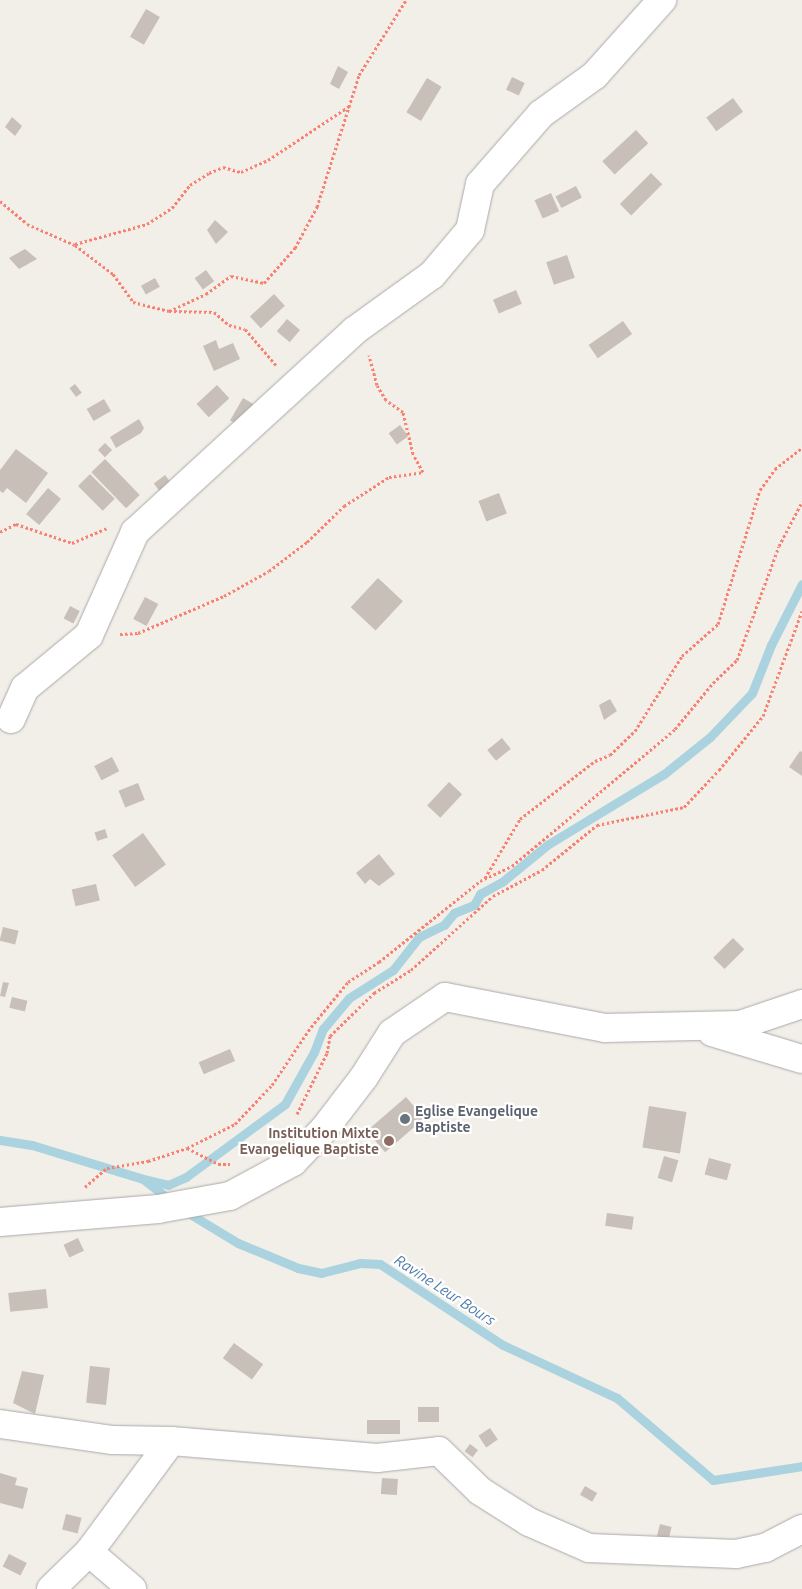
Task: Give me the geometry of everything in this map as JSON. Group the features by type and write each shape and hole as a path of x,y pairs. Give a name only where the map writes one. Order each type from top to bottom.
{"street":[{"path":"11,719 25,688 89,635 135,532 372,319 432,275 470,230 480,184 541,114 595,76 662,0"},
{"path":"0,1222 158,1209 230,1196 293,1162 326,1128 364,1077 392,1033 444,997 606,1028 740,1026 802,1004"},
{"path":"694,1026 802,1059"},
{"path":"0,1424 112,1440 171,1441 377,1458 439,1451 480,1491 529,1522 588,1548 736,1554 765,1548 802,1529"},
{"path":"51,1589 89,1552 171,1441"},
{"path":"89,1552 132,1589"}],"path":[{"path":"169,312 206,294 231,276 264,284 295,248 316,208 360,75 406,0"},
{"path":"74,245 147,224 172,208 190,185 209,173 223,167 241,172 268,160 351,105"},
{"path":"0,201 27,224 74,245 113,274 133,302 169,312 214,312 229,325 245,329 270,360 302,380"},
{"path":"89,635 138,633 224,596 269,571 307,542 344,506 389,477 422,472 413,454 402,412 386,400 369,362 372,319"},
{"path":"485,878 520,819 595,761 610,755 635,731 682,656 718,624 760,490 775,469 802,448"},
{"path":"78,1192 107,1168 148,1161 187,1148 235,1124 272,1085 311,1027 348,982 378,962 485,878 512,866 675,729 713,683 737,660 779,546 802,502"},
{"path":"0,532 16,524 72,543 106,528 135,532"},
{"path":"294,1120 324,1060 330,1036 374,992 411,970 492,896 542,870 597,825 684,806 720,770 763,716 802,612"},
{"path":"187,1148 218,1164 239,1160"}],"building":[{"path":"146,9 160,17 144,45 130,37"},
{"path":"338,66 348,72 339,89 330,84"},
{"path":"512,77 525,83 519,96 506,90"},
{"path":"427,78 442,87 421,121 406,112"},
{"path":"733,98 743,112 716,131 706,117"},
{"path":"12,117 22,126 15,136 5,127"},
{"path":"636,130 648,143 615,175 602,161"},
{"path":"651,173 662,184 631,215 620,204"},
{"path":"576,186 582,198 561,208 556,196"},
{"path":"551,193 559,211 543,219 535,200"},
{"path":"215,220 228,232 216,244 207,230"},
{"path":"25,249 37,259 19,269 9,258"},
{"path":"567,255 575,278 554,285 546,262"},
{"path":"206,270 214,281 203,290 195,278"},
{"path":"155,278 160,287 146,295 141,286"},
{"path":"516,290 522,304 499,314 493,300"},
{"path":"274,294 285,306 261,328 250,317"},
{"path":"287,319 300,330 290,342 277,331"},
{"path":"623,321 632,334 598,358 589,345"},
{"path":"216,340 219,349 233,343 240,359 214,371 203,346"},
{"path":"75,384 82,393 76,397 69,388"},
{"path":"217,385 229,398 209,417 197,404"},
{"path":"243,398 255,405 242,428 230,421"},
{"path":"104,399 111,411 94,421 87,409"},
{"path":"139,419 144,428 141,433 116,448 110,437"},
{"path":"400,425 408,436 397,445 389,433"},
{"path":"105,443 112,450 105,457 98,450"},
{"path":"16,449 48,473 26,503 7,488 3,493 0,491 0,470"},
{"path":"105,459 140,495 126,508 91,472"},
{"path":"90,474 115,499 103,511 78,486"},
{"path":"165,475 171,483 160,491 154,483"},
{"path":"48,488 61,499 39,525 26,514"},
{"path":"499,493 507,514 486,521 478,501"},
{"path":"378,578 403,601 376,630 351,607"},
{"path":"145,597 158,604 147,626 133,619"},
{"path":"70,606 80,611 73,623 64,618"},
{"path":"610,699 617,711 604,720 599,705"},
{"path":"502,738 511,749 496,761 487,750"},
{"path":"800,751 802,752 802,776 789,767"},
{"path":"112,757 119,771 101,780 94,766"},
{"path":"449,782 462,794 440,818 427,805"},
{"path":"138,783 145,800 125,808 119,791"},
{"path":"105,829 108,838 97,841 95,832"},
{"path":"143,833 166,865 135,887 112,855"},
{"path":"379,854 395,874 379,886 370,879 365,884 356,873"},
{"path":"96,884 100,901 75,906 72,890"},
{"path":"3,927 19,931 15,944 0,941"},
{"path":"733,938 744,949 725,969 713,958"},
{"path":"3,982 9,983 5,997 0,996"},
{"path":"12,997 28,1001 25,1012 9,1008"},
{"path":"230,1049 235,1061 204,1074 199,1062"},
{"path":"406,1097 424,1118 385,1152 367,1131"},
{"path":"649,1106 687,1112 680,1153 642,1147"},
{"path":"664,1156 678,1160 672,1182 658,1178"},
{"path":"709,1158 731,1164 727,1180 705,1174"},
{"path":"607,1213 634,1217 632,1230 605,1226"},
{"path":"78,1238 84,1251 69,1257 63,1245"},
{"path":"46,1289 48,1308 10,1312 8,1293"},
{"path":"234,1343 263,1364 252,1380 223,1358"},
{"path":"90,1366 110,1368 106,1405 86,1403"},
{"path":"22,1371 44,1375 35,1414 13,1403"},
{"path":"418,1407 439,1407 439,1422 418,1422"},
{"path":"367,1420 400,1420 400,1434 367,1434"},
{"path":"490,1428 498,1440 486,1447 478,1436"},
{"path":"470,1444 478,1450 473,1457 465,1451"},
{"path":"0,1473 17,1478 15,1485 28,1488 23,1509 0,1503"},
{"path":"382,1478 398,1479 397,1495 381,1494"},
{"path":"585,1486 597,1493 592,1502 580,1495"},
{"path":"66,1514 82,1518 78,1533 62,1530"},
{"path":"660,1524 672,1527 668,1540 657,1538"},
{"path":"9,1554 27,1563 20,1576 3,1566"}],"waterway":[{"path":"143,1179 168,1185 186,1177 285,1104 314,1052 323,1029 349,998 393,970 419,937 444,925 454,913 474,905 480,894 502,882 547,845 664,774 710,737 752,693 771,645 802,584"},
{"name":"Ravine Leur Bours","path":"0,1140 32,1145 143,1179 171,1201"},
{"name":"Ravine Leur Bours","path":"185,1211 238,1243 298,1268 321,1273 360,1263 380,1264 503,1345 617,1398 713,1480 802,1466"}],"place":[{"name":"Eglise Evangelique Baptiste","path":"405,1119"},
{"name":"Institution Mixte Evangelique Baptiste","path":"389,1141"}]}
